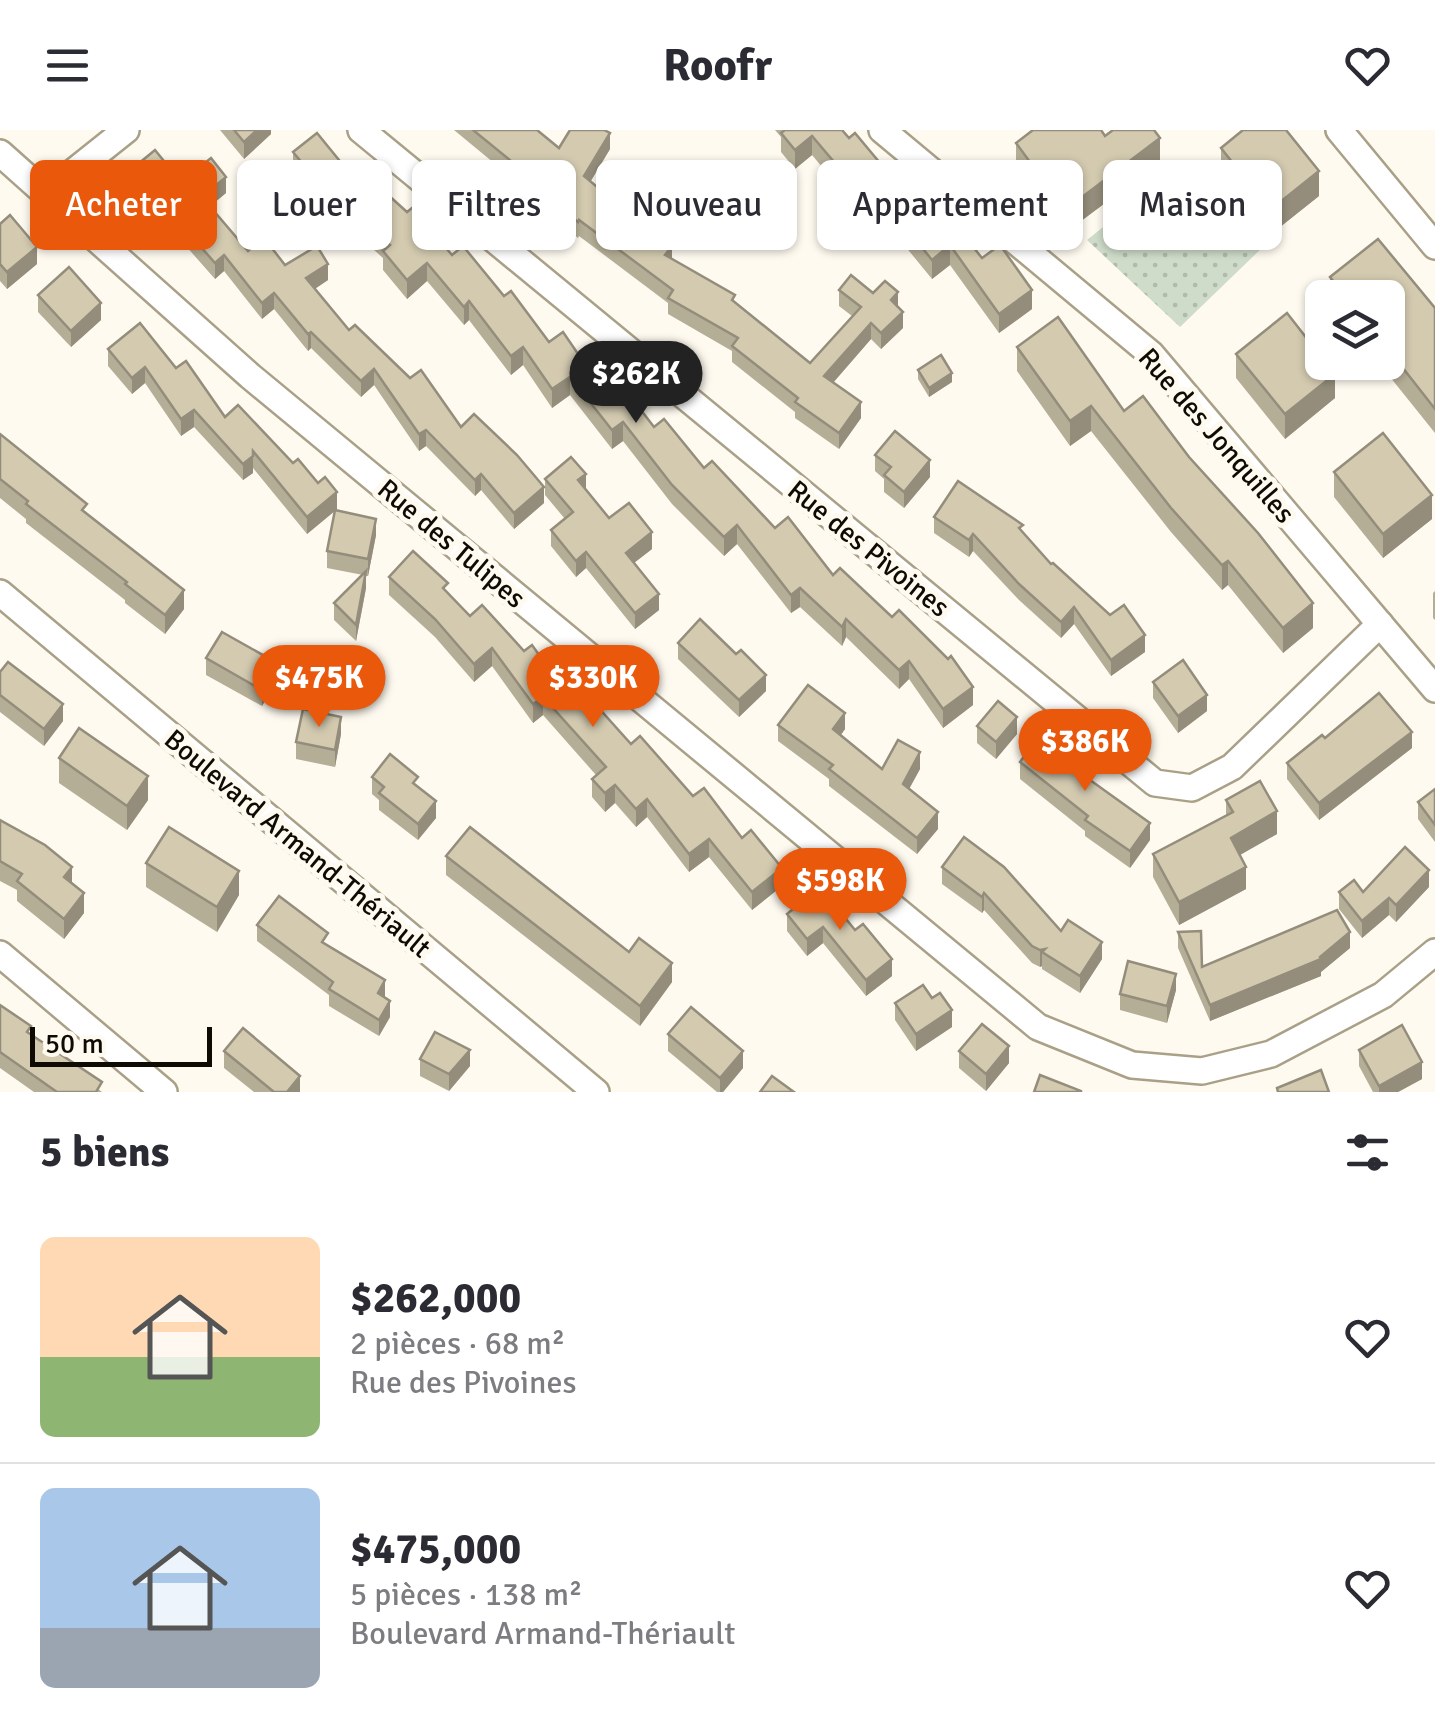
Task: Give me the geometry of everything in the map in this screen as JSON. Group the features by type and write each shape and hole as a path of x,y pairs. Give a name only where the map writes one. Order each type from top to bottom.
{"street":[{"path":"88,160 126,130"},
{"name":"Rue des Pivoines","path":"361,130 1155,783 1192,788 1232,767 1380,624"},
{"name":"Rue des Jonquilles","path":"882,130 1151,354 1435,688"},
{"path":"1339,130 1431,233"},
{"name":"Rue des Tulipes","path":"0,154 30,179"},
{"name":"Rue des Tulipes","path":"110,250 250,376 1038,1026 1132,1066 1202,1071 1271,1054 1383,995 1435,952"},
{"name":"Boulevard Armand-Thériault","path":"0,593 596,1092"},
{"path":"0,954 164,1092"}],"green space":[{"path":"1103,227 1103,250 1260,250 1180,327 1087,240"}],"building":[{"path":"234,130 257,130 244,142"},
{"path":"473,130 537,130 559,148 570,130 610,133 584,176 596,186 596,233 576,220 576,160 510,160"},
{"path":"842,130 849,138 855,133 878,160 832,160 812,136 795,150 781,133"},
{"path":"1033,130 1101,130 1105,136 1113,130 1154,130 1160,138 1131,160 1103,160 1103,181 1083,196 1083,160 1028,160 1016,143"},
{"path":"1243,130 1286,130 1319,171 1282,200 1282,160 1230,160 1221,148"},
{"path":"317,133 339,160 300,160 293,152"},
{"path":"155,150 163,160 143,160"},
{"path":"217,166 226,177 217,184"},
{"path":"392,198 407,212 412,208 412,250 448,250 452,255 466,250 504,296 511,291 549,342 563,332 600,386 614,375 654,427 664,419 704,468 712,461 775,528 788,517 833,575 840,568 892,617 899,610 948,659 951,656 973,687 943,709 909,661 899,670 846,619 842,627 800,588 791,595 737,525 724,537 672,485 623,422 612,430 570,377 552,389 523,347 511,356 469,301 464,307 427,263 407,280 383,251 392,250"},
{"path":"10,215 30,239 30,250 33,250 7,272 0,264 0,224"},
{"path":"217,215 237,238 237,250 273,250 285,265 310,250 319,250 328,264 306,278 349,330 355,325 410,378 421,370 461,427 474,414 544,487 514,513 481,474 475,480 426,430 419,434 374,369 361,381 311,332 308,334 274,293 262,303 224,255 215,263 204,250 217,250"},
{"path":"1378,239 1435,308 1435,409 1405,371 1405,280 1330,277"},
{"path":"619,250 669,250 665,255 735,295 732,300 810,363 861,307 839,290 851,275 873,293 885,281 898,292 891,300 903,312 881,333 871,323 824,376 861,402 839,433 795,402 798,398 732,346 738,338 668,298 673,290"},
{"path":"924,250 944,250 932,260"},
{"path":"954,250 976,250 982,258 993,250 1004,250 1032,290 999,314"},
{"path":"69,267 101,303 71,331 38,295"},
{"path":"1287,313 1305,336 1305,380 1328,380 1285,414 1236,354"},
{"path":"1058,317 1124,411 1143,396 1189,457 1258,533 1313,603 1283,628 1228,561 1222,565 1171,508 1091,406 1070,421 1017,347"},
{"path":"140,323 176,368 186,361 225,417 238,405 293,463 298,459 318,483 325,477 337,492 307,517 253,451 253,456 243,464 194,410 181,419 145,367 132,378 108,349"},
{"path":"941,355 952,373 929,388 918,370"},
{"path":"895,431 930,460 904,492 884,475 891,467 875,455"},
{"path":"1383,433 1432,495 1383,534 1334,472"},
{"path":"0,434 87,504 82,510 184,590 165,615 0,479"},
{"path":"571,457 586,474 578,480 609,518 629,503 652,532 626,553 659,594 635,613 586,552 576,561 551,530 573,512 545,479"},
{"path":"958,481 1023,525 1019,528 1051,564 1110,615 1124,605 1145,635 1111,660 1074,607 1061,622 973,534 969,540 934,517"},
{"path":"335,510 376,519 368,559 327,551"},
{"path":"413,551 448,583 443,588 470,616 482,605 524,651 532,645 567,694 578,685 631,744 640,736 693,796 704,788 742,838 751,830 782,868 752,892 709,839 689,854 647,799 636,809 615,785 605,793 592,779 606,767 543,697 533,704 492,648 474,664 435,619 389,577"},
{"path":"366,571 356,625 334,603"},
{"path":"700,619 736,654 741,650 766,675 739,700 678,643"},
{"path":"222,632 277,663 262,690 206,658"},
{"path":"1183,660 1207,695 1178,716 1153,682"},
{"path":"8,662 63,704 44,729 0,695 0,672"},
{"path":"808,685 845,713 833,729 882,769 898,740 920,752 903,784 938,812 917,838 829,769 833,765 778,725"},
{"path":"1379,693 1412,732 1319,803 1287,763 1322,735 1325,738"},
{"path":"998,701 1017,717 996,742 977,726"},
{"path":"303,709 341,717 335,750 296,742"},
{"path":"79,728 148,776 127,806 59,758"},
{"path":"1039,736 1093,776 1090,780 1150,823 1130,851 1085,820 1088,816 1020,762"},
{"path":"390,754 418,777 413,783 436,801 418,824 379,793 384,787 372,777"},
{"path":"1260,781 1277,811 1231,838 1246,867 1179,902 1153,854 1233,812 1226,800"},
{"path":"1435,789 1435,825 1418,802"},
{"path":"0,820 45,845 72,867 64,877 84,893 64,919 17,881 22,874 0,861"},
{"path":"169,827 239,871 217,907 146,863"},
{"path":"470,827 629,952 639,938 672,963 640,1006 446,856"},
{"path":"964,837 1004,867 1061,931 1068,920 1102,942 1080,976 1042,952 1045,949 1032,946 984,893 982,897 942,867"},
{"path":"1405,847 1429,870 1396,905 1389,898 1362,921 1339,892 1354,880 1363,892"},
{"path":"820,887 855,930 863,924 892,959 866,980 823,927 807,939 787,914"},
{"path":"279,896 328,933 322,942 385,980 378,993 390,1001 379,1020 329,989 333,982 257,925"},
{"path":"1337,910 1350,932 1321,959 1210,1005 1178,932 1201,931 1202,967"},
{"path":"1128,961 1176,974 1167,1006 1120,994"},
{"path":"923,985 932,998 940,993 952,1010 916,1034 895,1003"},
{"path":"0,1005 31,1026 27,1032 102,1082 96,1092 57,1092 0,1052"},
{"path":"691,1007 743,1051 720,1078 668,1034"},
{"path":"982,1024 1009,1046 986,1074 959,1051"},
{"path":"1402,1025 1422,1062 1379,1086 1359,1050"},
{"path":"243,1028 300,1076 287,1092 274,1092 224,1051"},
{"path":"435,1032 470,1050 449,1074 420,1059"},
{"path":"1321,1070 1329,1092 1278,1092 1277,1088"},
{"path":"1040,1075 1081,1091 1081,1092 1034,1092"},
{"path":"772,1076 794,1092 760,1092"}]}
